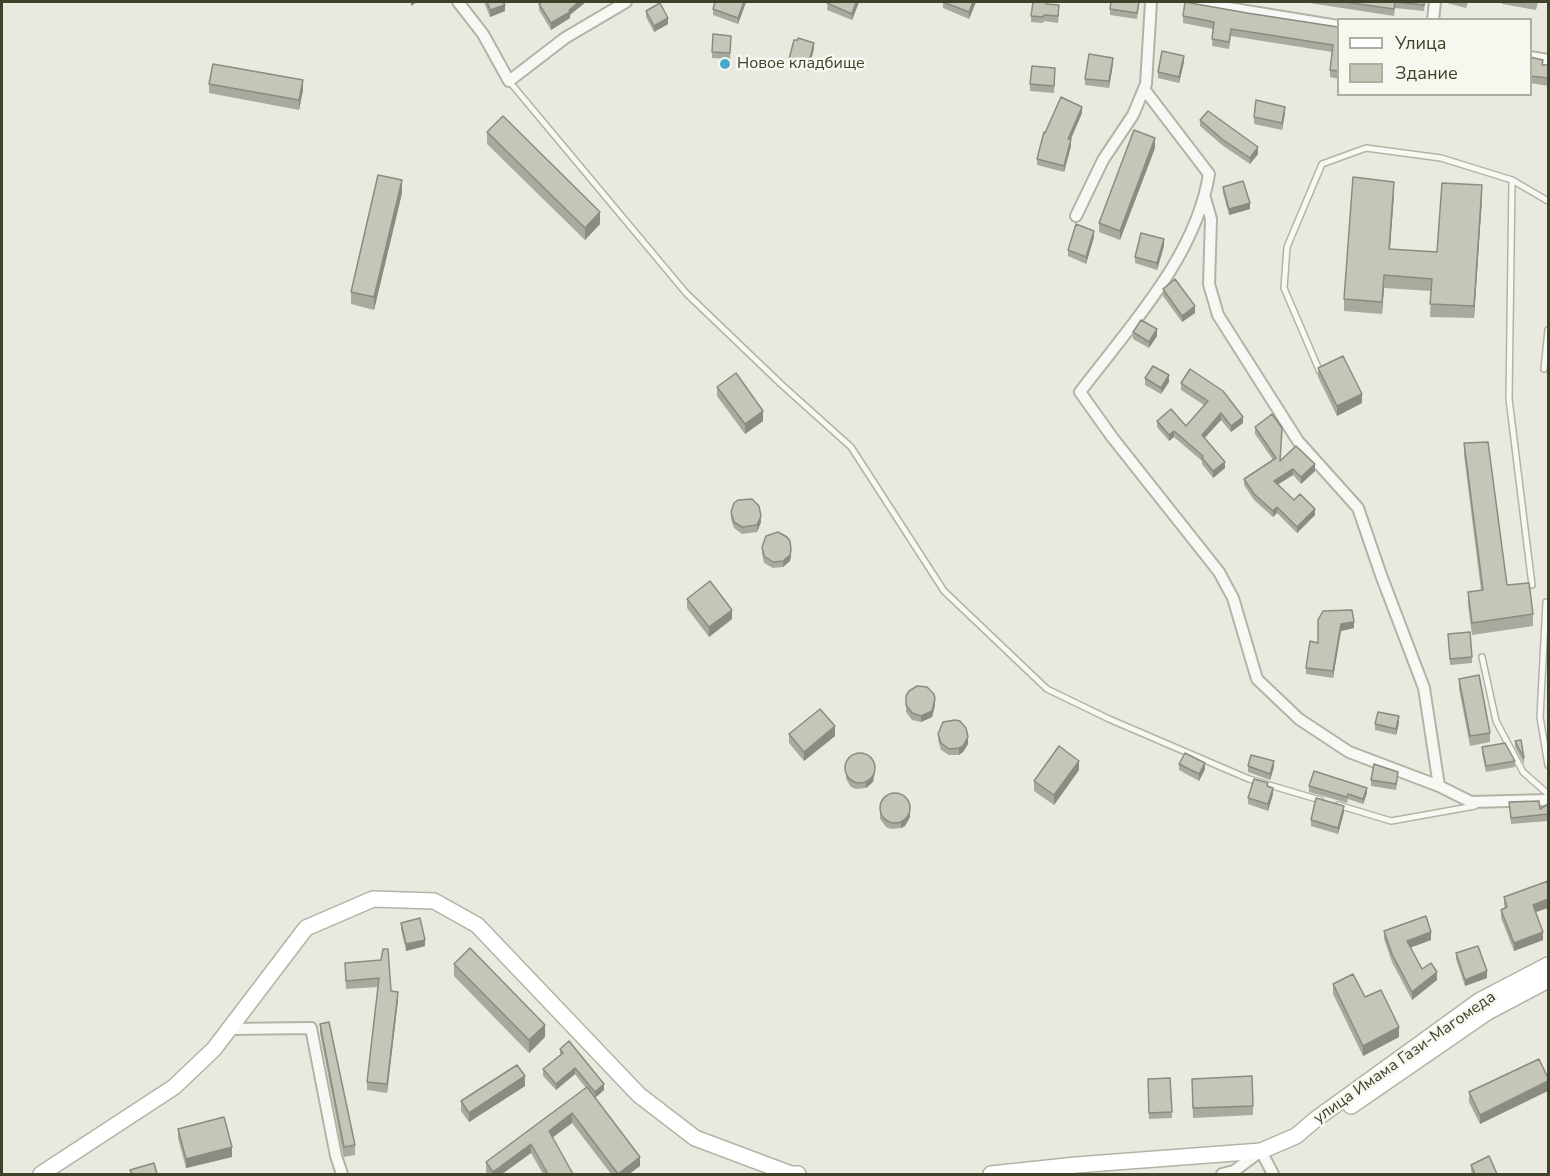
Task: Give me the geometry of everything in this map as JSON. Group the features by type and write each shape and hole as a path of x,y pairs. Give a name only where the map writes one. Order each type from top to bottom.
{"main road":[{"path":"41,1174 174,1087 213,1049 306,928 373,899 434,901 477,925 639,1095 695,1138 791,1174 798,1174"},
{"name":"улица Имама Гази-Магомеда","path":"991,1174 1261,1151 1296,1136 1316,1119 1479,1001 1548,965"},
{"path":"1296,1136 1324,1125 1486,1013 1548,980"}],"street":[{"path":"458,2 483,34 509,81 565,38 626,2"},
{"path":"1076,216 1102,160 1133,115 1144,89 1151,2"},
{"path":"1192,2 1337,26"},
{"path":"1433,18 1436,2"},
{"path":"1532,57 1548,60"},
{"path":"1144,89 1209,174 1205,198 1173,269 1080,392 1112,437 1219,572 1233,598 1257,679 1299,719 1349,752 1439,786 1471,802 1548,800"},
{"path":"1205,198 1211,219 1209,284 1218,315 1299,441 1358,508 1424,687 1439,786"},
{"path":"229,1029 311,1028 336,1156 342,1174"},
{"path":"1222,1174 1234,1172 1261,1151 1273,1174"}],"lane":[{"path":"509,81 686,293 851,447 944,591 1047,689 1109,719 1249,779 1391,821 1503,801"},
{"path":"1320,372 1284,288 1287,247 1322,165 1366,148 1441,158 1512,180 1548,201"},
{"path":"1512,180 1509,399 1532,585"},
{"path":"1544,369 1548,330"},
{"path":"1546,602 1540,717 1548,765"},
{"path":"1482,657 1496,721 1523,772 1548,794"}],"building":[{"path":"487,2 503,2 505,5 490,10"},
{"path":"542,2 579,2 569,10 570,12 551,23 539,4"},
{"path":"715,2 744,2 738,18 713,9"},
{"path":"828,2 856,2 852,14"},
{"path":"943,2 973,2 969,12"},
{"path":"1033,2 1059,5 1058,16 1031,16"},
{"path":"1111,2 1139,2 1137,13 1110,9"},
{"path":"1185,2 1337,27 1337,71 1330,70 1333,45 1231,29 1229,42 1212,39 1214,22 1183,16"},
{"path":"1345,2 1395,2 1394,9"},
{"path":"1396,2 1424,2 1424,5"},
{"path":"660,3 668,18 654,26 646,11"},
{"path":"713,34 731,36 730,53 712,52"},
{"path":"798,38 814,43 808,65 789,59 794,40"},
{"path":"1162,51 1184,56 1179,77 1158,72"},
{"path":"1089,54 1113,58 1109,81 1085,79"},
{"path":"1532,57 1543,60 1542,65 1548,65 1548,78 1532,76"},
{"path":"213,64 303,80 299,100 209,84"},
{"path":"1032,66 1055,68 1054,86 1030,84"},
{"path":"1061,97 1082,107 1068,139 1071,139 1064,166 1037,159 1044,132"},
{"path":"1256,100 1285,107 1282,123 1254,117"},
{"path":"1208,111 1258,147 1250,158 1222,139 1200,120"},
{"path":"503,116 600,212 585,228 487,132"},
{"path":"1134,130 1155,138 1120,231 1099,223"},
{"path":"378,175 402,180 374,297 351,292"},
{"path":"1353,177 1394,182 1389,249 1437,252 1442,183 1482,185 1474,306 1430,304 1432,279 1384,275 1382,302 1344,299"},
{"path":"1243,181 1250,203 1229,209 1223,187"},
{"path":"1076,224 1094,231 1086,257 1068,250"},
{"path":"1141,233 1164,239 1157,263 1135,257"},
{"path":"1175,279 1195,306 1182,316 1163,289"},
{"path":"1141,320 1157,329 1149,342 1133,332"},
{"path":"1343,356 1362,394 1337,406 1318,368"},
{"path":"1153,366 1169,375 1161,388 1145,378"},
{"path":"1190,369 1223,391 1243,417 1231,426 1221,413 1202,435 1225,462 1213,471 1202,458 1203,456 1174,431 1169,435 1157,421 1171,409 1186,426 1208,401 1181,383"},
{"path":"736,373 763,411 745,424 717,387"},
{"path":"1272,414 1282,428 1280,461 1296,446 1315,464 1301,477 1293,469 1274,481 1294,500 1300,494 1315,509 1297,527 1277,507 1273,511 1254,494 1244,479 1276,458 1255,427"},
{"path":"1488,442 1507,585 1529,583 1533,614 1472,623 1468,592 1483,590 1464,443"},
{"path":"752,499 759,506 761,516 757,525 742,527 734,522 731,512 734,503 738,500"},
{"path":"778,532 790,541 791,550 790,555 783,561 773,562 764,556 762,547 766,536"},
{"path":"710,581 732,610 709,627 687,599"},
{"path":"1352,610 1354,622 1341,624 1333,671 1306,668 1310,641 1318,643 1318,620 1323,611"},
{"path":"1470,632 1472,657 1450,659 1448,634"},
{"path":"1479,675 1490,733 1470,736 1459,679"},
{"path":"917,686 927,687 934,694 935,699 932,711 921,716 912,713 906,705 906,696"},
{"path":"820,709 835,726 804,752 789,734"},
{"path":"1378,712 1399,716 1396,729 1375,724"},
{"path":"960,721 966,728 968,737 963,746 949,749 941,743 938,734 943,722"},
{"path":"1521,740 1524,758 1515,741"},
{"path":"1505,743 1515,761 1486,766 1482,747"},
{"path":"1059,746 1079,761 1054,795 1034,781"},
{"path":"860,753 870,758 875,768 870,778 860,783 850,778 845,768 850,758"},
{"path":"1185,753 1205,763 1199,774 1179,764"},
{"path":"1251,755 1274,761 1270,774 1248,766"},
{"path":"1374,764 1398,772 1396,784 1371,780"},
{"path":"1314,771 1367,788 1363,799 1348,794 1347,797 1309,786"},
{"path":"1254,779 1268,783 1267,786 1273,788 1268,804 1248,798"},
{"path":"895,793 905,798 910,808 905,818 895,823 885,818 880,808 885,798"},
{"path":"1316,798 1344,806 1338,828 1311,820"},
{"path":"1539,801 1540,809 1548,804 1548,814 1511,818 1509,802"},
{"path":"1548,881 1548,899 1533,905 1543,932 1514,943 1501,910 1507,907 1504,897"},
{"path":"1426,916 1431,932 1407,941 1422,969 1431,963 1437,972 1412,992 1392,954 1384,931"},
{"path":"420,918 425,940 406,944 401,923"},
{"path":"1478,946 1487,971 1465,980 1456,953"},
{"path":"470,948 545,1025 529,1040 454,964"},
{"path":"383,949 388,949 391,991 398,992 387,1084 367,1082 379,978 346,981 345,963 381,960"},
{"path":"1353,974 1365,997 1381,990 1399,1027 1363,1046 1333,984"},
{"path":"329,1022 355,1145 344,1147 320,1024"},
{"path":"569,1041 604,1084 595,1092 575,1068 556,1084 543,1069 563,1053 560,1049"},
{"path":"1539,1059 1548,1081 1480,1115 1469,1092"},
{"path":"517,1065 525,1076 469,1113 461,1101"},
{"path":"1252,1076 1253,1106 1193,1108 1192,1079"},
{"path":"1170,1078 1172,1112 1149,1113 1148,1079"},
{"path":"587,1087 640,1157 618,1174 572,1113 549,1131 573,1174 548,1174 531,1144 493,1172 486,1162"},
{"path":"224,1117 232,1147 186,1159 178,1129"},
{"path":"1489,1156 1497,1174 1475,1174 1471,1165"},
{"path":"154,1163 157,1174 132,1174 130,1170"}],"place":[{"name":"Новое кладбище","path":"725,64"}]}
